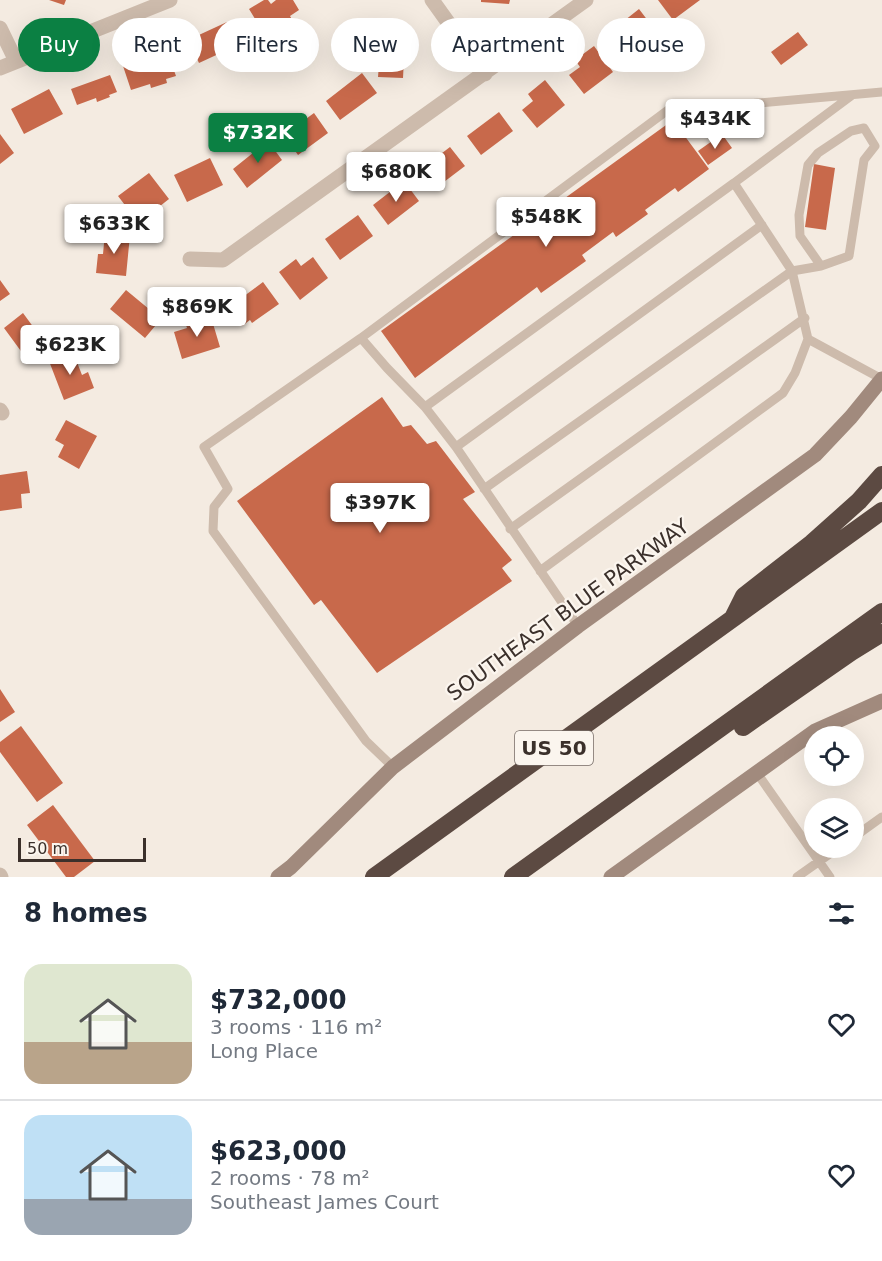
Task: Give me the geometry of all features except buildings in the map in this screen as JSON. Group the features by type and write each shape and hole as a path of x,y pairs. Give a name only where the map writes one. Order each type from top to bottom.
{"highway":[{"path":"733,619 744,596 812,543 859,501 882,475"},
{"name":"US 50","path":"374,877 882,511"},
{"path":"513,877 882,612"},
{"path":"593,820 610,820 850,652 882,633"}],"street":[{"path":"0,68 170,0"},
{"path":"432,0 485,74"},
{"path":"190,260 223,260 586,0"},
{"path":"0,28 16,61"},
{"name":"SOUTHEAST BLUE PARKWAY","path":"278,877 393,767 578,626 816,455 882,379"},
{"path":"611,877 815,731 882,700"}],"lane":[{"path":"393,767 366,741 213,531 214,507 228,489 204,447 362,338 676,104 726,106 882,92"},
{"path":"425,406 851,96"},
{"path":"484,489 792,271 820,266 849,256 864,160 875,146 864,129 851,130 818,153 808,165 799,215 800,236 820,266"},
{"path":"540,571 783,393 795,373 808,339 805,318 792,271 734,183"},
{"path":"456,447 762,225"},
{"path":"510,529 805,318"},
{"path":"362,338 387,368 425,406 456,447 578,626"},
{"path":"808,339 882,379"},
{"path":"757,773 830,877"},
{"path":"864,830 882,817"},
{"path":"797,877 823,858"}]}
